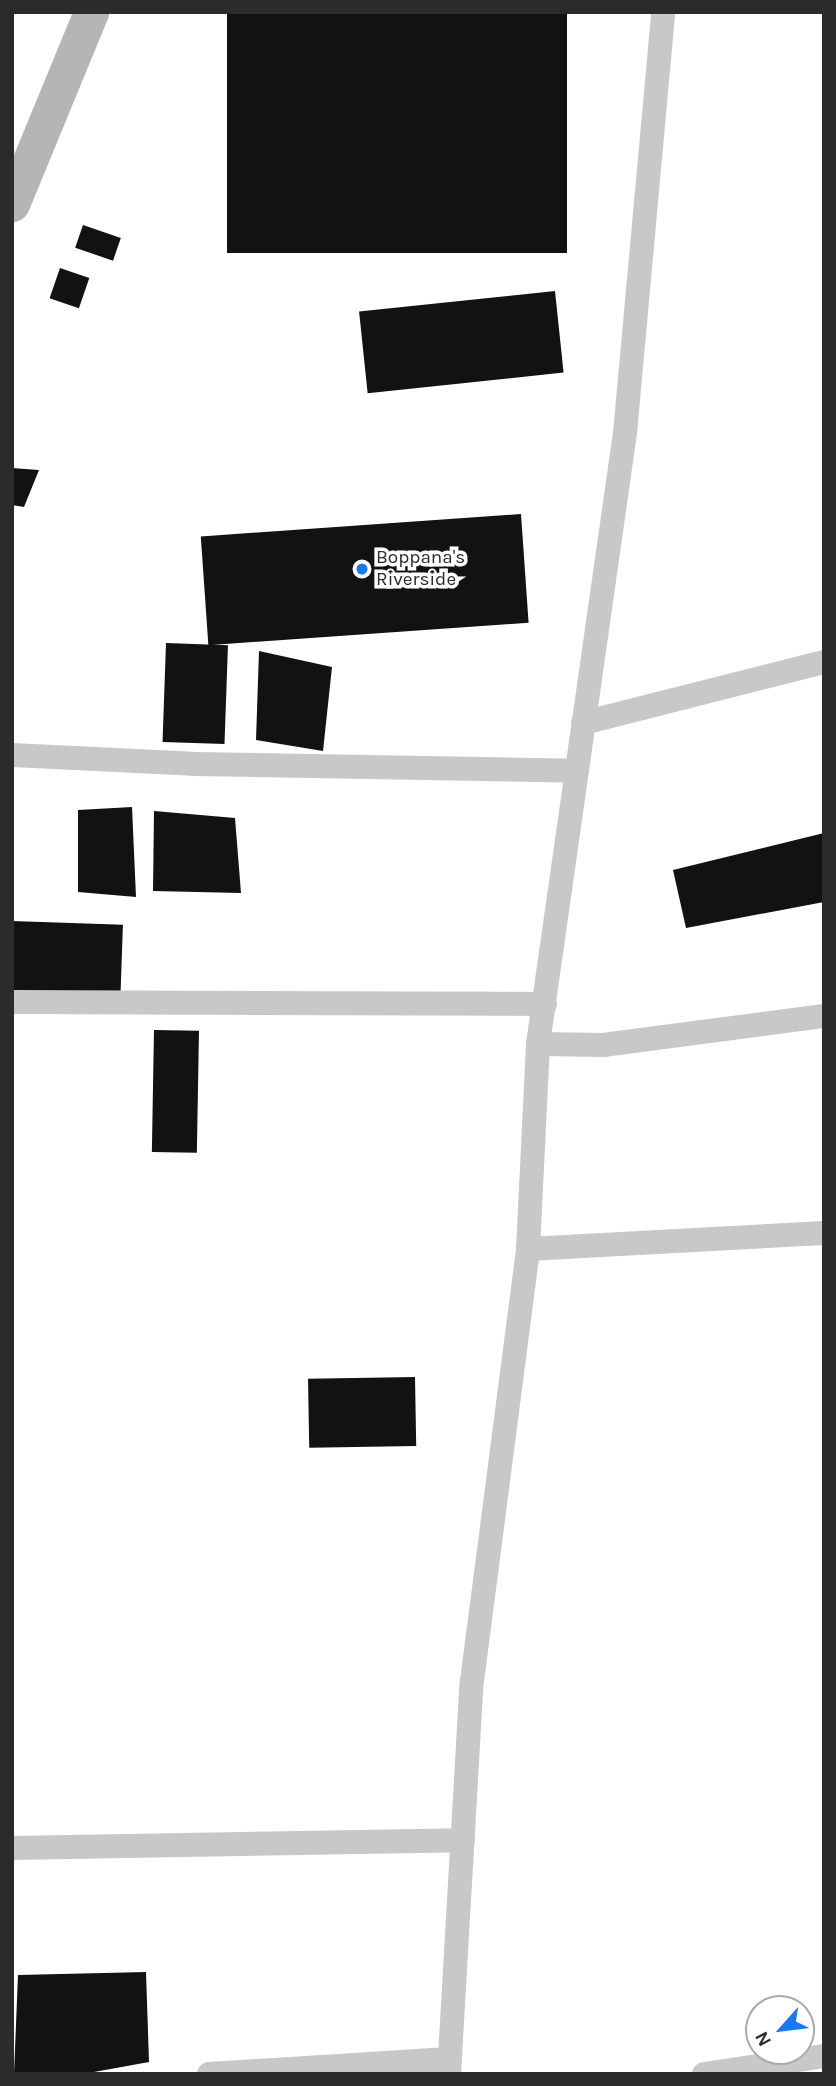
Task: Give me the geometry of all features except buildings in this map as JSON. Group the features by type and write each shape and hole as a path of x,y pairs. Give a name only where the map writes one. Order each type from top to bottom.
{"street":[{"path":"12,204 92,12"},
{"path":"209,2074 449,2066 472,1681 528,1250 538,1044 625,433 663,12"},
{"path":"583,723 824,662"},
{"path":"12,755 193,764 577,771"},
{"path":"12,1002 545,1004"},
{"path":"538,1044 603,1045 824,1016"},
{"path":"528,1250 824,1233"},
{"path":"12,1848 463,1840"},
{"path":"704,2074 824,2056"}],"place":[{"name":"Boppana's Riverside","path":"362,569"}]}
